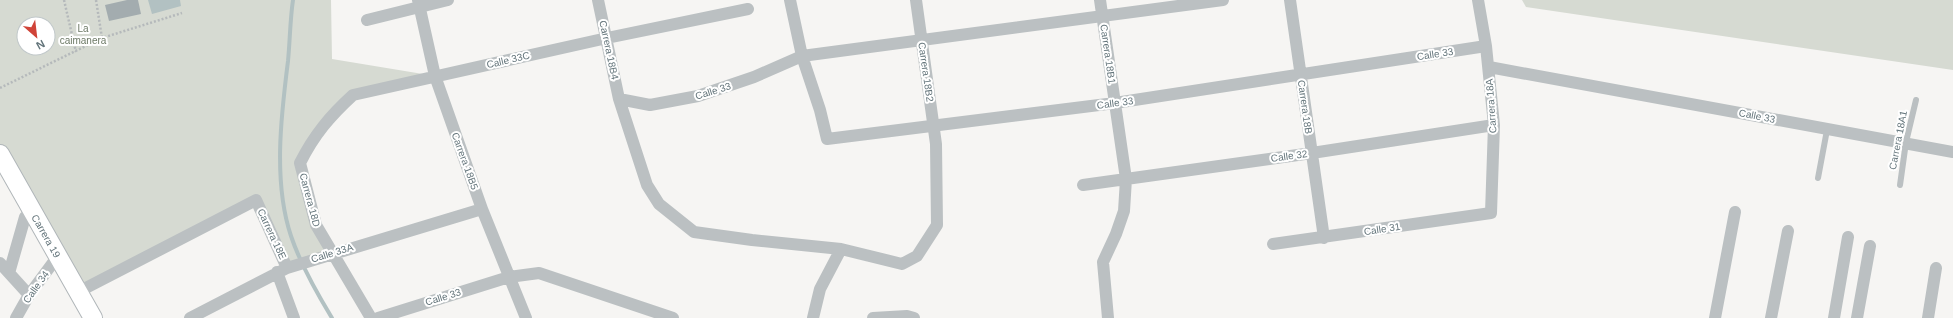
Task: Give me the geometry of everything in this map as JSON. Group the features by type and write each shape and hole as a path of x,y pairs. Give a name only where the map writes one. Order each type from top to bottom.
{"main road":[{"name":"Carrera 19","path":"0,154 93,318"}],"street":[{"path":"368,20 419,3 448,0"},
{"name":"Carrera 18B4","path":"598,0 619,99 646,185 660,204 694,232 752,240 841,249"},
{"path":"790,0 802,56"},
{"name":"Carrera 18B2","path":"841,249 902,264 918,256 937,225 936,144 916,0"},
{"name":"Carrera 18B1","path":"1100,0 1126,179 1124,211 1116,234 1103,262 1108,318"},
{"name":"Calle 33","path":"619,99 650,105 698,96 754,77 802,56 1223,0"},
{"name":"Carrera 18B","path":"1290,0 1324,238"},
{"name":"Carrera 18A","path":"1478,0 1489,67 1494,125 1491,213"},
{"name":"Carrera 18B5","path":"419,3 435,76 482,209 526,318"},
{"name":"Calle 33C","path":"300,163 312,140 336,111 354,95 607,38 748,9"},
{"name":"Calle 33","path":"802,56 820,110 827,139 1115,104 1486,46"},
{"name":"Calle 33","path":"1489,67 1719,108 1827,130 1906,142 1953,152"},
{"name":"Calle 32","path":"1083,185 1312,153 1494,125"},
{"name":"Carrera 18D","path":"300,163 316,226 371,318"},
{"name":"Carrera 18E","path":"78,292 256,200 282,270 294,318"},
{"name":"Calle 33A","path":"190,318 282,270 332,253 482,209"},
{"path":"1715,318 1735,212"},
{"name":"Calle 31","path":"1272,244 1324,238 1491,213"},
{"path":"9,273 25,217"},
{"path":"1771,318 1788,231"},
{"path":"1834,318 1848,238"},
{"path":"1857,318 1870,246"},
{"path":"813,318 820,289 841,249"},
{"name":"Calle 34","path":"16,318 29,295 58,256"},
{"path":"0,263 29,295"},
{"path":"1928,318 1936,268"},
{"name":"Calle 33","path":"378,318 509,277 539,273 673,318"},
{"path":"873,318 907,316 914,318"}],"lane":[{"name":"Carrera 18A1","path":"1900,184 1906,142 1916,100"},
{"path":"1818,178 1827,130"}],"path":[{"path":"64,0 76,52"},
{"path":"96,0 102,38"},
{"path":"0,88 102,38 182,13"}],"green space":[{"name":"La caimanera","path":"0,0 331,0 332,59 435,76 353,95 300,163 332,253 287,268 256,200 78,292 0,154"},
{"path":"1522,0 1953,0 1953,70 1526,7"}],"shaded area":[{"path":"148,0 180,0 181,6 152,14"}],"building":[{"path":"127,0 138,0 141,14 109,21 105,5"}],"waterway":[{"path":"293,0 281,126 280,171 282,194 285,215 299,257 332,318"}]}
